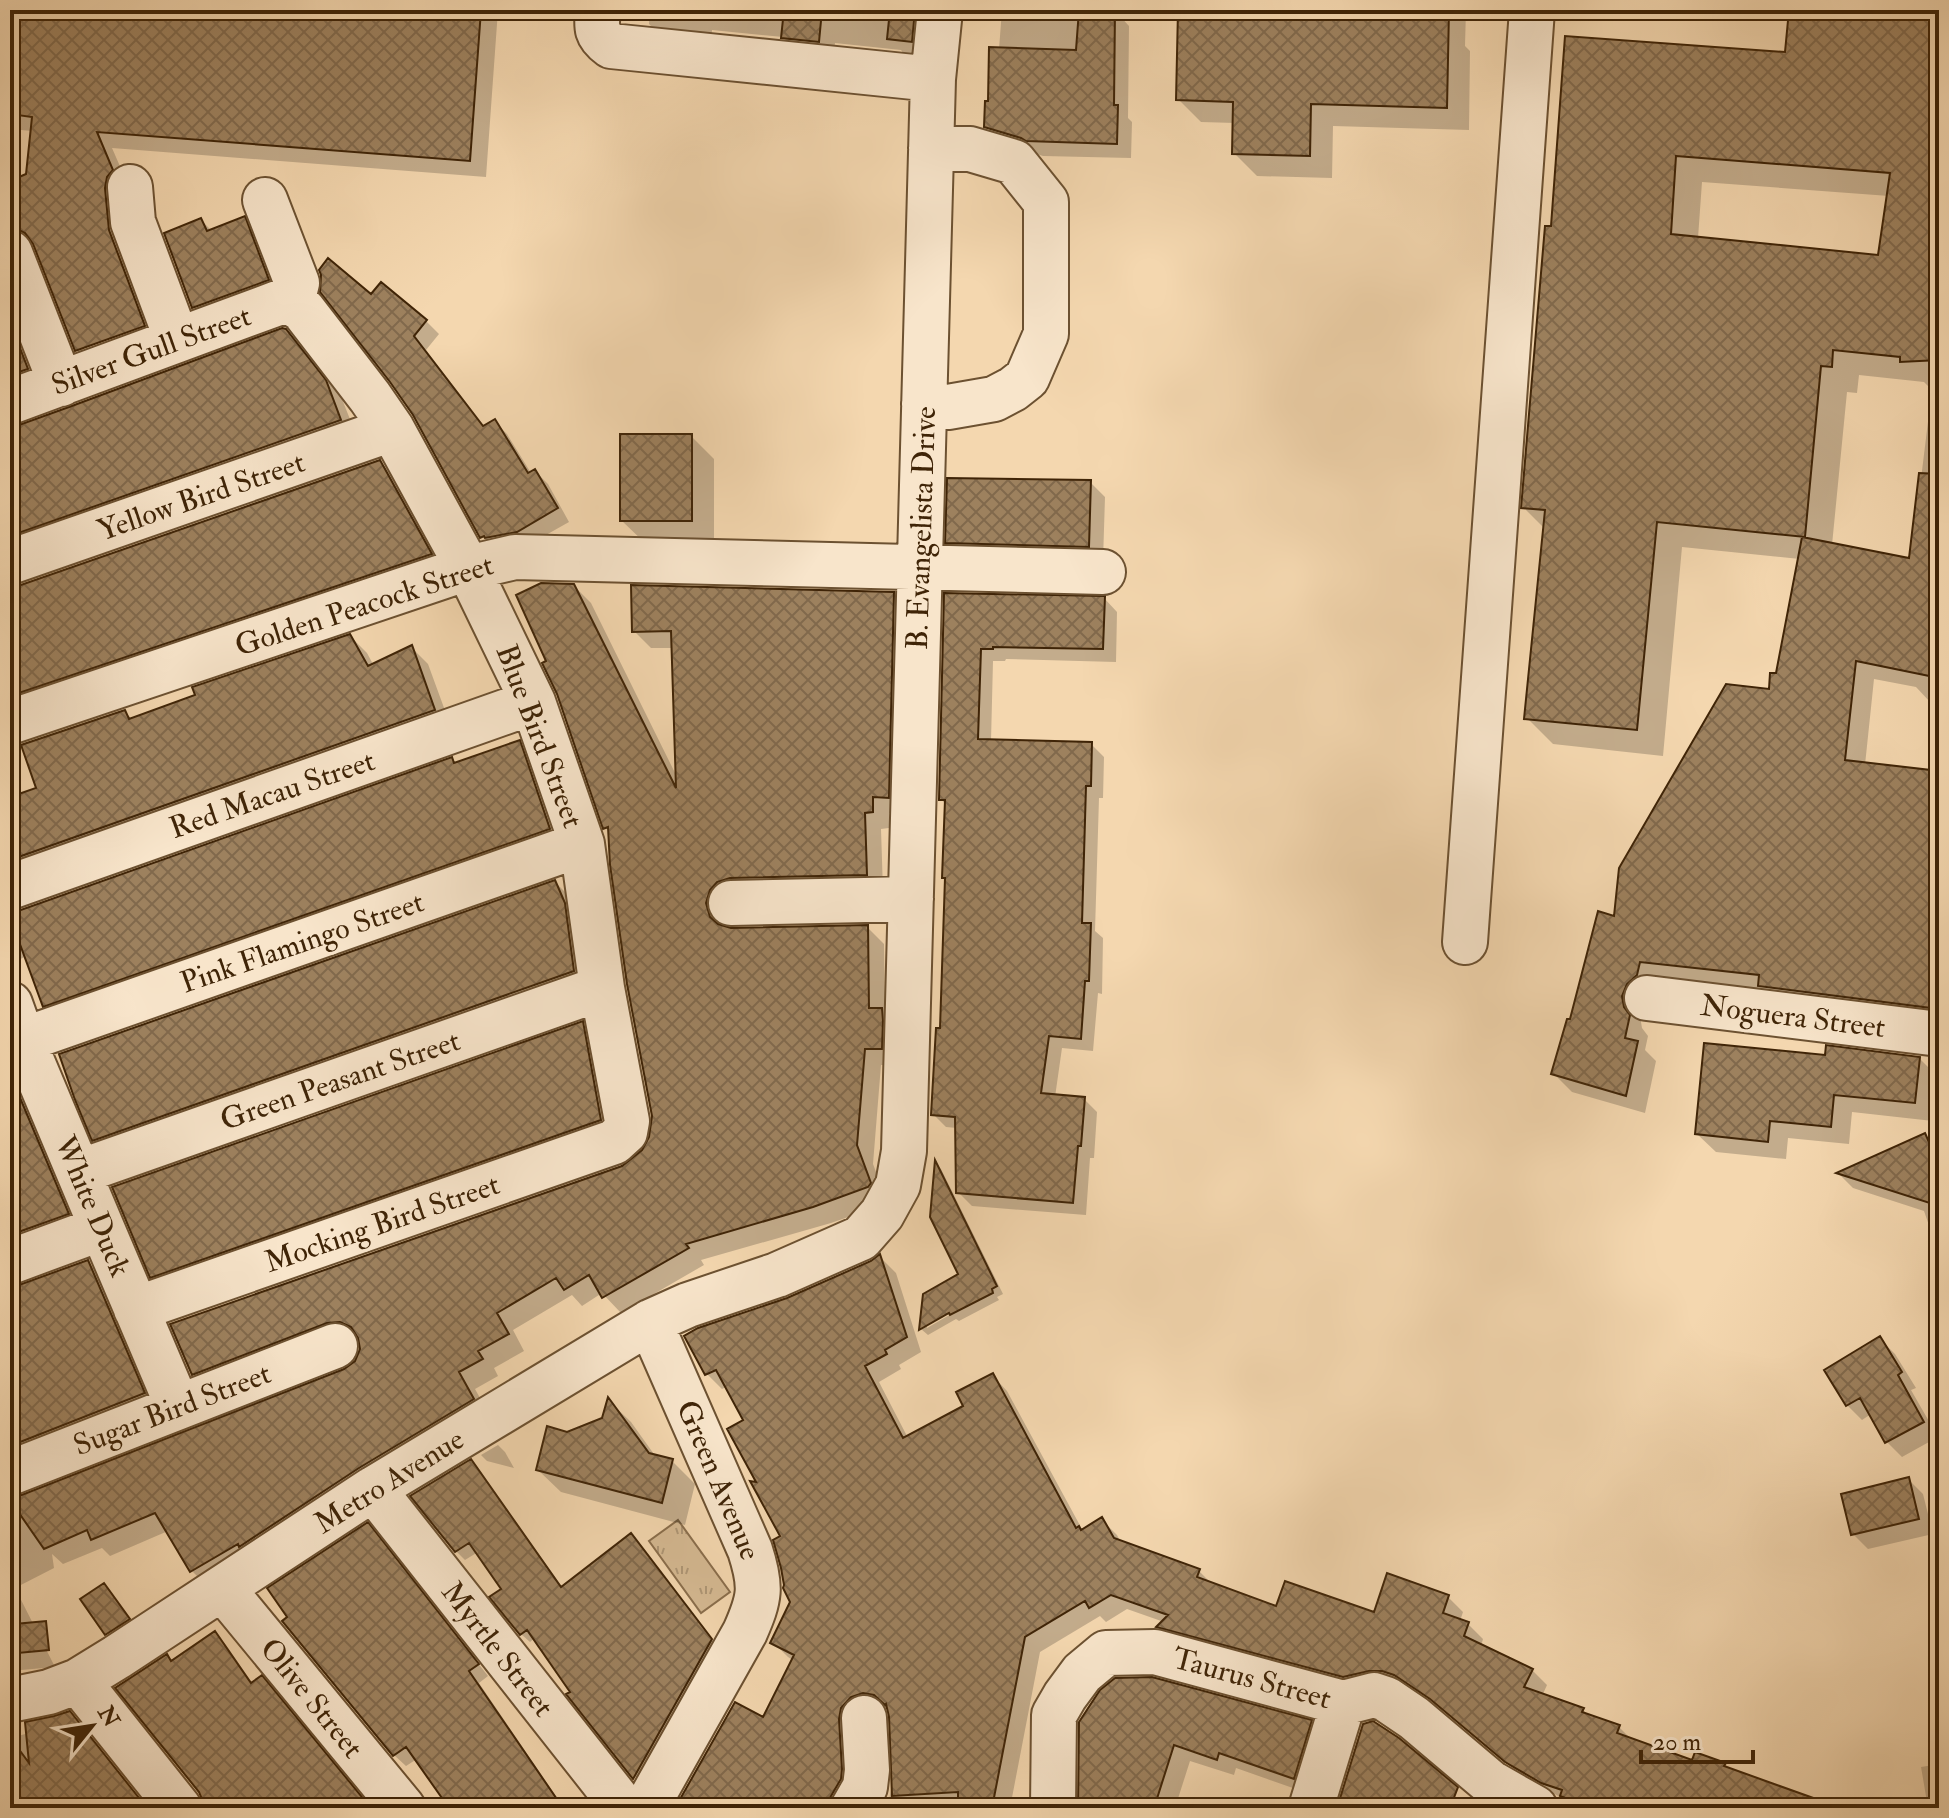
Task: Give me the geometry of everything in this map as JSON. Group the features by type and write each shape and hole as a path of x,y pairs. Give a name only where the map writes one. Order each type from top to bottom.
{"street":[{"path":"598,10 600,38 611,46 933,79"},
{"name":"B. Evangelista Drive","path":"777,1275 861,1238 882,1214 898,1185 904,1151 933,79 940,10"},
{"path":"1465,942 1532,10"},
{"path":"924,404 948,407 994,399 1013,389 1027,378 1046,334 1046,202 1014,162 970,149 931,148"},
{"path":"130,187 133,222 177,340"},
{"path":"265,200 297,283 292,303"},
{"path":"10,253 61,384"},
{"name":"Silver Gull Street","path":"10,402 278,303 292,303"},
{"name":"Blue Bird Street","path":"292,303 303,310 392,429 468,568 533,702 582,844 602,988 627,1121 625,1132"},
{"name":"Yellow Bird Street","path":"10,562 392,429"},
{"name":"Golden Peacock Street","path":"10,722 468,568 515,557 1103,572"},
{"name":"Red Macau Street","path":"10,887 533,702"},
{"name":"Pink Flamingo Street","path":"16,1022 582,844"},
{"path":"731,903 911,899"},
{"name":"Green Peasant Street","path":"79,1172 602,988"},
{"name":"Noguera Street","path":"1647,998 1939,1034"},
{"name":"White Duck","path":"16,1022 178,1407"},
{"name":"Mocking Bird Street","path":"136,1309 614,1142 625,1132"},
{"path":"10,1262 102,1228"},
{"name":"Metro Avenue","path":"10,1700 49,1692 78,1681 373,1489 650,1322 688,1305 777,1275"},
{"name":"Green Avenue","path":"646,1808 745,1632 759,1593 758,1573 750,1550 650,1322"},
{"name":"Sugar Bird Street","path":"10,1473 335,1346"},
{"name":"Myrtle Street","path":"373,1489 624,1808"},
{"name":"Olive Street","path":"222,1588 403,1808"},
{"name":"Taurus Street","path":"1053,1808 1054,1715 1065,1696 1082,1673 1106,1653 1155,1652 1343,1703 1374,1695 1386,1699 1414,1718 1476,1772 1535,1808"},
{"path":"78,1681 179,1808"},
{"path":"1311,1808 1343,1703"},
{"path":"853,1808 865,1787 864,1718"}],"green space":[{"path":"678,1520 730,1592 701,1613 649,1541"}],"building":[{"path":"10,10 481,10 470,161 97,132 113,170 107,177 105,188 109,230 145,326 75,351 33,244 25,233 10,229 10,181 26,174 32,117 10,114"},
{"path":"784,10 822,10 819,42 781,38"},
{"path":"890,10 915,10 912,42 887,39"},
{"path":"1079,10 1115,10 1114,105 1118,105 1117,144 1026,141 984,127 989,47 1076,50"},
{"path":"1178,10 1449,10 1447,108 1311,104 1310,156 1232,154 1233,102 1176,100"},
{"path":"1789,10 1939,10 1939,360 1900,362 1900,357 1833,350 1832,367 1821,366 1805,537 1657,522 1637,730 1524,719 1545,510 1521,508 1545,226 1551,226 1565,36 1785,52","holes":["1676,156 1890,173 1878,255 1671,234"]},
{"path":"245,216 269,280 192,308 164,233 201,218 207,231"},
{"path":"328,258 371,294 381,282 427,320 414,336 483,426 495,419 528,473 535,469 558,508 517,532 480,538 413,415 320,292 319,270"},
{"path":"10,322 28,369 10,375"},
{"path":"286,329 326,380 341,420 10,536 10,426"},
{"path":"620,434 692,434 692,521 620,521"},
{"path":"380,460 432,554 10,696 10,586 18,586"},
{"path":"1919,473 1939,474 1939,678 1856,661 1845,760 1939,771 1939,1009 1758,986 1759,975 1640,962 1637,975 1627,984 1622,996 1624,1007 1630,1015 1625,1038 1638,1041 1626,1096 1551,1074 1567,1019 1570,1019 1598,911 1614,916 1619,868 1726,684 1769,689 1770,673 1776,673 1802,537 1909,558"},
{"path":"947,478 1091,480 1089,547 945,543"},
{"path":"541,583 574,584 676,788 671,631 632,632 631,585 894,592 889,798 873,797 873,812 865,813 867,875 730,878 717,882 710,890 706,903 710,917 718,924 731,928 868,925 869,1008 882,1008 883,1021 882,1049 865,1049 857,1145 871,1183 868,1187 813,1207 686,1244 689,1248 602,1298 589,1275 564,1290 556,1278 497,1313 509,1334 478,1351 483,1359 459,1372 474,1399 359,1468 239,1547 238,1544 190,1572 155,1513 91,1540 87,1530 44,1549 10,1497 344,1369 355,1361 360,1349 351,1327 340,1322 327,1323 192,1375 170,1324 622,1166 642,1150 649,1137 652,1116 627,984 610,865 608,827 603,829 557,694 542,663 546,661 516,595"},
{"path":"944,593 1105,596 1103,649 981,649 978,739 1092,742 1091,786 1086,786 1082,923 1091,923 1089,981 1085,981 1081,1039 1049,1036 1041,1093 1085,1097 1073,1203 956,1193 955,1117 931,1115 936,1028 940,1028 945,878 942,878 945,800 939,800"},
{"path":"350,634 368,666 412,645 435,710 10,860 10,797 36,788 21,745 125,710 129,719 195,695 192,687"},
{"path":"520,740 550,829 43,1007 10,911 18,911 452,757 454,763"},
{"path":"555,880 565,903 574,971 92,1141 59,1054"},
{"path":"583,1021 601,1120 150,1278 112,1187"},
{"path":"1704,1043 1825,1055 1826,1045 1920,1057 1915,1103 1834,1095 1831,1127 1770,1121 1768,1142 1695,1134"},
{"path":"10,1074 69,1214 10,1235"},
{"path":"1925,1133 1939,1165 1939,1206 1836,1173"},
{"path":"935,1160 997,1286 992,1289 993,1293 919,1330 923,1294 958,1274 930,1217"},
{"path":"880,1254 907,1337 885,1350 887,1354 865,1366 903,1438 963,1406 956,1392 993,1373 1076,1528 1079,1526 1081,1530 1102,1517 1114,1538 1200,1569 1197,1577 1276,1606 1285,1581 1374,1612 1387,1573 1449,1595 1443,1613 1469,1622 1464,1636 1533,1669 1524,1687 1584,1708 1582,1712 1620,1725 1617,1733 1692,1760 1695,1752 1726,1763 1724,1766 1830,1804 1829,1808 1592,1808 1560,1796 1562,1790 1541,1783 1505,1762 1430,1699 1394,1675 1369,1671 1343,1677 1156,1627 1168,1615 1111,1595 1089,1608 1085,1601 1025,1637 992,1808 958,1808 958,1792 892,1796 886,1704 874,1695 863,1693 851,1697 841,1708 841,1779 824,1808 675,1808 735,1702 763,1717 794,1655 770,1643 790,1602 783,1588 773,1540 780,1536 750,1481 756,1482 727,1429 743,1420 716,1370 705,1375 684,1336 698,1328 787,1298 871,1261"},
{"path":"88,1260 145,1393 10,1446 10,1286"},
{"path":"1880,1336 1902,1372 1898,1375 1924,1422 1885,1443 1860,1398 1846,1406 1824,1370"},
{"path":"608,1397 649,1453 673,1459 662,1503 536,1470 547,1426 567,1432 602,1418"},
{"path":"471,1459 561,1587 631,1533 712,1639 633,1779 566,1694 570,1692 527,1630 520,1635 489,1597 501,1589 469,1543 455,1552 410,1496"},
{"path":"1909,1477 1919,1519 1851,1535 1841,1494"},
{"path":"368,1522 479,1664 469,1671 563,1808 449,1808 406,1747 393,1756 282,1621 287,1617 267,1588"},
{"path":"104,1583 130,1619 105,1635 80,1599"},
{"path":"46,1621 49,1650 18,1653 15,1624"},
{"path":"215,1631 251,1683 262,1675 371,1808 203,1808 199,1792 115,1688 167,1654 171,1661"},
{"path":"1152,1677 1312,1720 1294,1779 1219,1753 1217,1760 1174,1745 1154,1808 1078,1808 1079,1722 1100,1690 1115,1678"},
{"path":"70,1711 147,1808 10,1808 10,1737 29,1763 25,1722"},
{"path":"1373,1721 1399,1738 1458,1787 1450,1808 1337,1808 1363,1724"}]}
